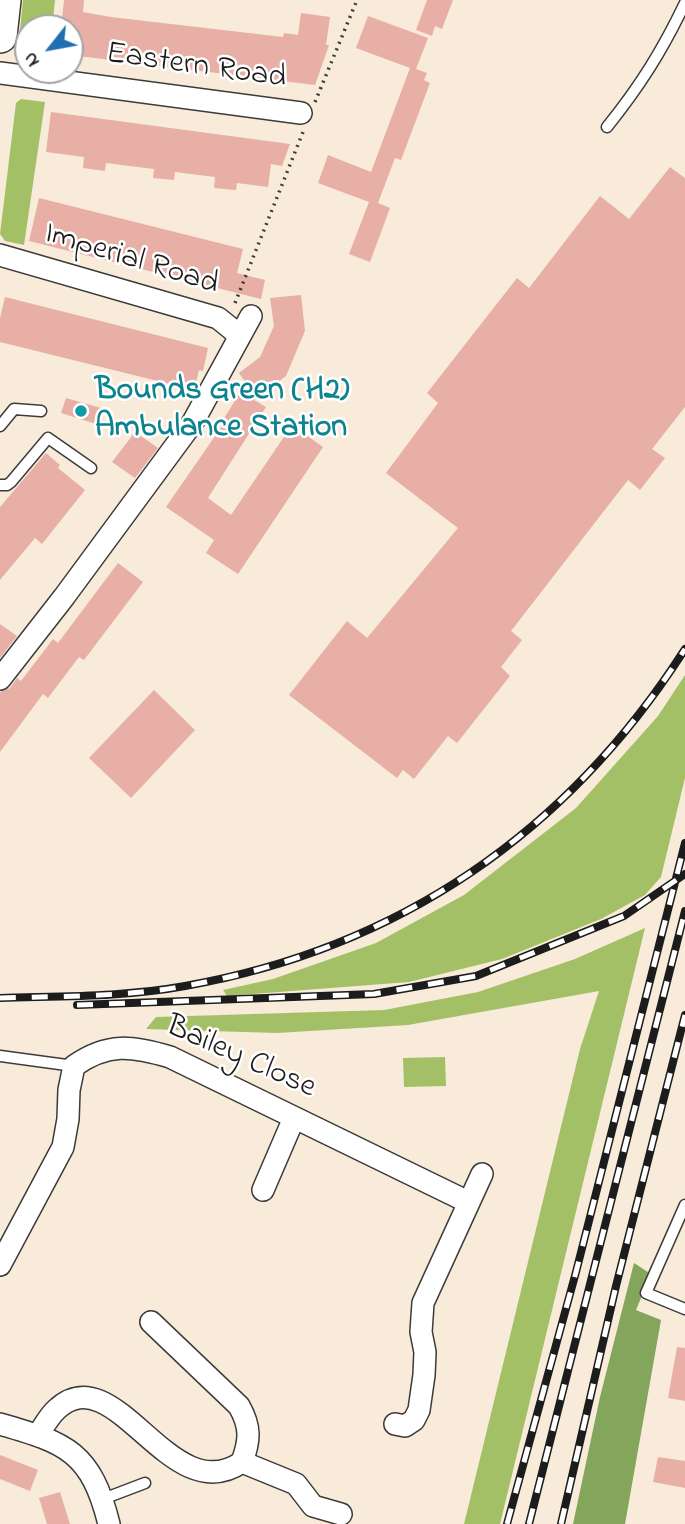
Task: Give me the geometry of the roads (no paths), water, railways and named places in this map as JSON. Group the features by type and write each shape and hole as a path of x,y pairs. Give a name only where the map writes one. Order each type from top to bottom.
{"main road":[{"path":"0,36 4,0"}],"street":[{"name":"Eastern Road","path":"0,73 307,114"},
{"name":"Imperial Road","path":"0,255 218,318 233,330"},
{"name":"Imperial Road","path":"0,679 187,432 217,381 233,330 251,316"},
{"name":"Bailey Close","path":"74,1066 100,1051 137,1048 170,1056 468,1202"},
{"path":"0,1265 7,1235 62,1147 74,1066"},
{"path":"263,1190 294,1118"},
{"path":"395,1424 405,1426 414,1420 419,1410 424,1375 425,1352 421,1332 424,1303 482,1174"},
{"path":"38,1435 58,1408 72,1400 87,1397 130,1419 176,1461 188,1468 217,1474 232,1470 242,1462 249,1432 239,1406 150,1322"},
{"path":"0,1424 38,1435 67,1448 90,1471 103,1499 109,1524"},
{"path":"242,1462 296,1484 313,1506 341,1514"}],"lane":[{"path":"607,127 639,87 665,45 685,4"},
{"path":"0,426 14,409 41,411"},
{"path":"0,485 11,482 48,438 91,468"},
{"path":"0,1056 74,1066"},
{"path":"685,1205 646,1293 685,1308"},
{"path":"103,1499 145,1483"}],"railway":[{"path":"0,998 116,994 185,986 263,968 337,943 407,911 472,872 532,826 588,774 639,714 685,649"},
{"path":"507,1524 576,1272 685,843"},
{"path":"77,1005 374,994 476,976 624,916 685,874"},
{"path":"529,1524 685,911"},
{"path":"561,1524 616,1286 685,1015"}],"place":[{"name":"Bounds Green (H2) Ambulance Station","path":"81,411"}]}
